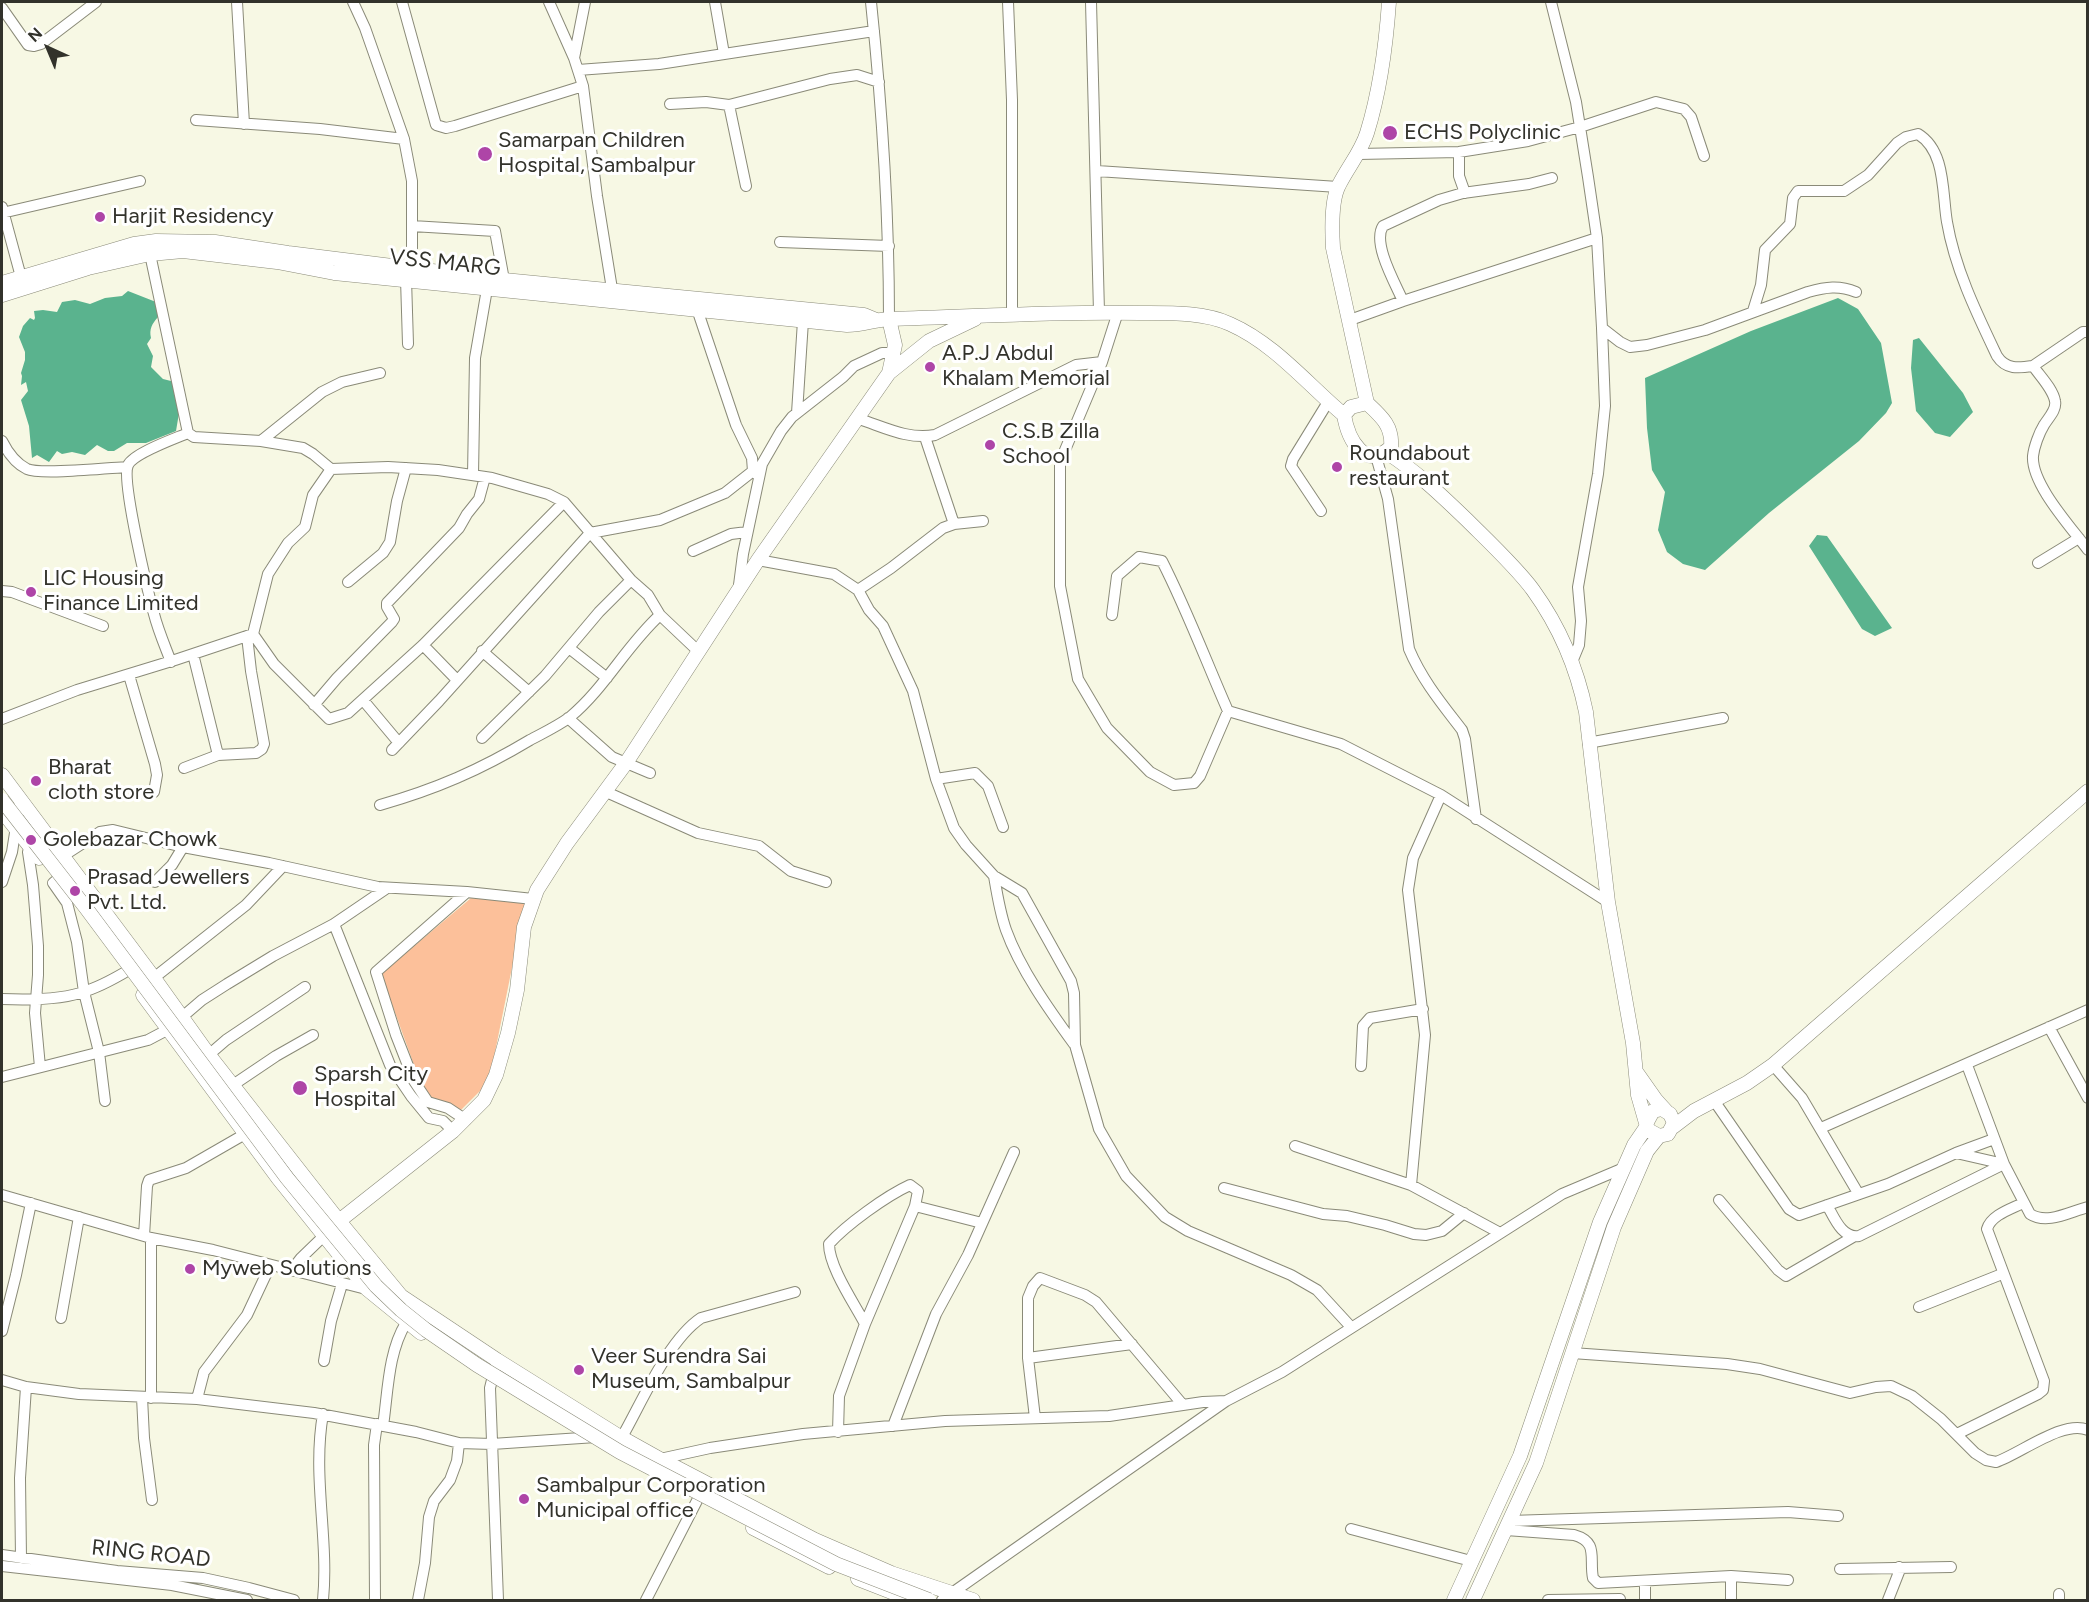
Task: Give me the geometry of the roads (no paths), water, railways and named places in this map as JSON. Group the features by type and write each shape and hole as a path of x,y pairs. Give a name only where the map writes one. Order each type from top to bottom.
{"main road":[{"path":"2,283 134,244 156,241 288,253 415,274 612,289 864,315 882,320 1099,312 1172,314 1211,318 1228,323 1268,346 1344,415 1346,427 1358,449 1368,456 1381,454 1391,447 1392,436 1384,419 1367,403 1333,248 1332,228 1338,187 1367,134 1383,58 1389,2"},
{"path":"2,295 88,268 184,245"},
{"name":"VSS MARG","path":"415,274 487,289 803,321 863,325 882,320"},
{"path":"339,1221 453,1131 484,1100 496,1075 516,998 524,927 535,895 550,869 604,790 626,763 758,560 890,374 929,341 980,317"},
{"path":"882,320 895,345 890,374"},
{"path":"1344,415 1352,406 1367,403"},
{"path":"1381,454 1410,467 1430,484 1533,589 1572,662 1586,712 1608,902 1637,1073 1638,1095 1651,1133 1659,1136 1668,1134 1670,1117 1637,1073"},
{"path":"3,777 142,961 209,1055 401,1296 497,1360 660,1459 815,1540 946,1597 973,1600"},
{"path":"1473,1600 1536,1462 1632,1169 1634,1145 1653,1111 1670,1117 1694,1112 1715,1102 1773,1065 2088,791"},
{"path":"2,800 86,908 288,1178 376,1287 401,1310 477,1365 620,1452 836,1564 929,1600"},
{"path":"2,811 30,851 57,880 167,1030 324,1236 367,1289 406,1323 492,1382 584,1437 810,1558 912,1600"},
{"path":"1454,1600 1520,1456 1600,1222 1632,1169 1659,1136"}],"street":[{"path":"2,8 28,45 34,46 41,44 96,2"},
{"path":"237,2 244,124"},
{"path":"353,2 404,139 412,181 415,274 408,344"},
{"path":"402,2 436,125 439,128 455,126 583,86"},
{"path":"549,2 574,58 583,86 612,289"},
{"path":"574,58 585,2"},
{"path":"715,2 724,54"},
{"path":"871,2 879,82 889,246 882,320"},
{"path":"1008,2 1012,100 1012,315"},
{"path":"1090,2 1099,312"},
{"path":"1551,2 1576,102 1597,238 1605,406 1598,474 1578,587 1581,621 1579,645 1572,662"},
{"path":"578,70 659,64 874,31"},
{"path":"670,104 706,102 729,105 830,79 857,75 879,82"},
{"path":"1358,154 1459,152 1528,141 1656,102 1684,109 1691,117 1704,156"},
{"path":"729,105 746,186"},
{"path":"196,120 320,129 404,139"},
{"path":"1753,311 1761,285 1765,250 1790,224 1794,198 1798,192 1844,191 1868,175 1897,142 1918,134 1931,145 1935,152 1940,169 1947,225 1964,282 1999,360 2014,369 2033,366 2083,332 2088,332"},
{"path":"1459,152 1459,176 1465,193"},
{"path":"1096,171 1338,187"},
{"path":"1403,301 1380,244 1379,233 1383,226 1439,200 1465,193 1508,188 1552,178"},
{"path":"21,277 2,211 140,181"},
{"path":"412,226 495,231 504,280"},
{"path":"1350,320 1597,238"},
{"path":"780,242 889,246"},
{"path":"150,254 188,433 194,437 261,441 303,448 332,469 406,468 473,475 548,494 564,502 631,580 648,595 660,615 698,651"},
{"path":"1602,328 1620,342 1630,346 1647,345 1705,330 1753,311 1826,287 1842,287 1856,292"},
{"path":"473,475 475,358 487,289"},
{"path":"697,309 736,425 753,458 756,474 743,554 742,575 737,592"},
{"path":"1112,615 1118,576 1139,557 1162,561 1187,610 1195,637 1228,711 1200,776 1194,783 1174,785 1150,772 1107,728 1078,680 1060,586 1059,462 1102,362 1118,312"},
{"path":"796,413 803,321"},
{"path":"363,700 395,747 590,533 660,520 725,493 756,474 771,447 796,413 843,378 854,366 882,353 894,353"},
{"path":"859,419 901,434 924,437 935,435 1076,365 1102,362"},
{"path":"2033,366 2053,394 2056,404 2042,427 2033,456 2037,476 2047,495 2088,550"},
{"path":"261,441 322,392 342,382 380,373"},
{"path":"1321,511 1291,466 1328,402"},
{"path":"171,662 154,616 126,479 127,466 133,458 188,433"},
{"path":"924,437 954,524"},
{"path":"2,441 8,453 28,470 55,471 127,466"},
{"path":"1381,454 1409,649 1428,686 1462,730 1476,819"},
{"path":"348,582 382,553 390,542 397,501 406,468"},
{"path":"184,768 218,755 256,753 262,749 264,744 251,671 250,635 268,574 288,543 305,527 313,495 332,469"},
{"path":"315,705 337,678 392,622 394,619 387,603 459,528 479,499 485,477"},
{"path":"250,635 274,664 329,719 348,713 423,645 564,502"},
{"path":"858,590 944,528 954,524 983,521"},
{"path":"693,550 731,534 747,532"},
{"path":"2038,563 2079,538"},
{"path":"758,560 834,574 858,590 869,610 883,626 913,691 936,779 954,828 994,876 1022,893 1071,981 1074,993 1075,1045 1099,1129 1126,1176 1165,1217 1188,1231 1291,1275 1317,1290 1351,1328"},
{"path":"482,738 530,692 611,598 631,580"},
{"path":"2,591 12,592 103,626"},
{"path":"380,806 465,776 568,718 607,678 634,643 660,615"},
{"path":"2,720 77,690 250,635"},
{"path":"423,645 457,680"},
{"path":"569,648 607,678"},
{"path":"482,651 530,692"},
{"path":"193,654 218,755"},
{"path":"129,675 155,764 157,775 154,792"},
{"path":"1228,711 1341,744 1441,795 1608,902"},
{"path":"568,718 612,757 650,773"},
{"path":"1588,743 1723,718"},
{"path":"936,779 975,772 988,786 1003,826"},
{"path":"604,790 698,833 759,846 791,871 826,882"},
{"path":"1411,1185 1425,1035 1408,890 1413,858 1441,795"},
{"path":"2,882 20,801"},
{"path":"7,853 59,851 106,830 113,830 183,847 387,888 535,895"},
{"path":"155,882 172,865 183,847"},
{"path":"30,851 38,946 35,1013 40,1067"},
{"path":"139,989 246,905 283,866"},
{"path":"71,868 53,883 68,903 77,942 84,992 99,1052 105,1101"},
{"path":"994,876 1006,931 1016,953 1049,1010 1075,1045"},
{"path":"2,1077 148,1040 167,1030 202,1000 227,984 273,956 334,924 387,888"},
{"path":"466,1120 448,1108 428,1102 414,1081 396,1035 376,972 467,892"},
{"path":"334,924 368,1012 396,1075 429,1118 443,1121 453,1131"},
{"path":"2,999 37,1000 84,992 126,972 142,961"},
{"path":"195,1066 226,1040 305,987"},
{"path":"1361,1066 1363,1026 1370,1018 1423,1009"},
{"path":"1821,1128 2088,1010"},
{"path":"2049,1028 2088,1098"},
{"path":"218,1097 276,1056 313,1035"},
{"path":"1773,1065 1802,1098 1858,1193"},
{"path":"1967,1065 2004,1164 2030,1214 2045,1220 2088,1207"},
{"path":"1715,1102 1789,1209 1799,1215 1888,1184 1956,1152 1994,1139"},
{"path":"152,1500 144,1438 147,1398 147,1186 149,1180 186,1168 264,1123"},
{"path":"1295,1146 1411,1185 1500,1233"},
{"path":"893,1426 936,1314 968,1255 1014,1152"},
{"path":"1956,1152 2004,1164"},
{"path":"1719,1200 1778,1270 1786,1276 1853,1237 2004,1164"},
{"path":"946,1597 1226,1401 1282,1372 1562,1194 1632,1169"},
{"path":"838,1432 839,1396 865,1324 915,1206 918,1191 910,1185 837,1235 829,1244 834,1264 865,1324"},
{"path":"1224,1188 1323,1214 1347,1216 1414,1234 1426,1235 1442,1231 1464,1214"},
{"path":"2,1195 148,1237 213,1250 342,1284 401,1296"},
{"path":"2,1331 31,1203"},
{"path":"1957,1434 2043,1390 2044,1381 2002,1274 1987,1228 1989,1222 1994,1218 2023,1203"},
{"path":"915,1206 982,1223"},
{"path":"1827,1206 1840,1227 1846,1234 1853,1237"},
{"path":"62,1318 79,1217"},
{"path":"291,1271 301,1257 339,1221"},
{"path":"197,1399 204,1372 247,1315 270,1266"},
{"path":"1919,1307 2002,1274"},
{"path":"1035,1418 1028,1358 1028,1298 1033,1286 1041,1278 1086,1295 1096,1302 1183,1405"},
{"path":"324,1361 331,1321 342,1284"},
{"path":"2,1380 26,1387 79,1394 197,1399 323,1414 459,1443 492,1444 620,1436 670,1350 690,1325 701,1318 795,1292"},
{"path":"375,1600 374,1445 394,1351 399,1334 406,1323"},
{"path":"1028,1358 1132,1344"},
{"path":"1572,1353 1727,1364 1760,1369 1850,1393 1891,1386 1912,1396 1941,1419 1975,1453 1986,1460 1996,1462 2061,1431 2073,1427 2088,1430"},
{"path":"497,1360 489,1388 498,1600"},
{"path":"21,1557 20,1478 26,1387"},
{"path":"660,1459 710,1448 803,1434 945,1421 1109,1416 1226,1401"},
{"path":"322,1600 325,1577 318,1439 323,1414"},
{"path":"418,1600 425,1563 429,1517 434,1502 450,1480 457,1461 459,1443"},
{"path":"646,1600 706,1483"},
{"path":"1508,1525 1788,1512 1838,1516"},
{"path":"1508,1525 1583,1538 1592,1549 1593,1578 1598,1583 1731,1576 1788,1580"},
{"path":"1351,1529 1472,1561"},
{"name":"RING ROAD","path":"2,1555 117,1571 203,1578 294,1600"},
{"name":"RING ROAD","path":"2,1566 172,1585 247,1600"},
{"path":"1888,1600 1899,1567"},
{"path":"1840,1569 1951,1567"},
{"path":"1731,1576 1731,1600"},
{"path":"1645,1581 1645,1600"},
{"path":"1548,1600 1620,1599"}],"place":[{"name":"ECHS Polyclinic","path":"1390,133"},
{"name":"Samarpan Children Hospital, Sambalpur","path":"485,154"},
{"name":"Harjit Residency","path":"100,217"},
{"name":"A.P.J Abdul Khalam Memorial","path":"930,367"},
{"name":"C.S.B Zilla School","path":"990,445"},
{"name":"Roundabout restaurant","path":"1337,467"},
{"name":"LIC Housing Finance Limited","path":"31,592"},
{"name":"Bharat cloth store","path":"36,781"},
{"name":"Golebazar Chowk","path":"31,840"},
{"name":"Prasad Jewellers Pvt. Ltd.","path":"75,891"},
{"name":"Sparsh City Hospital","path":"300,1088"},
{"name":"Myweb Solutions","path":"190,1269"},
{"name":"Veer Surendra Sai Museum, Sambalpur","path":"579,1370"},
{"name":"Sambalpur Corporation Municipal office","path":"524,1499"}]}
